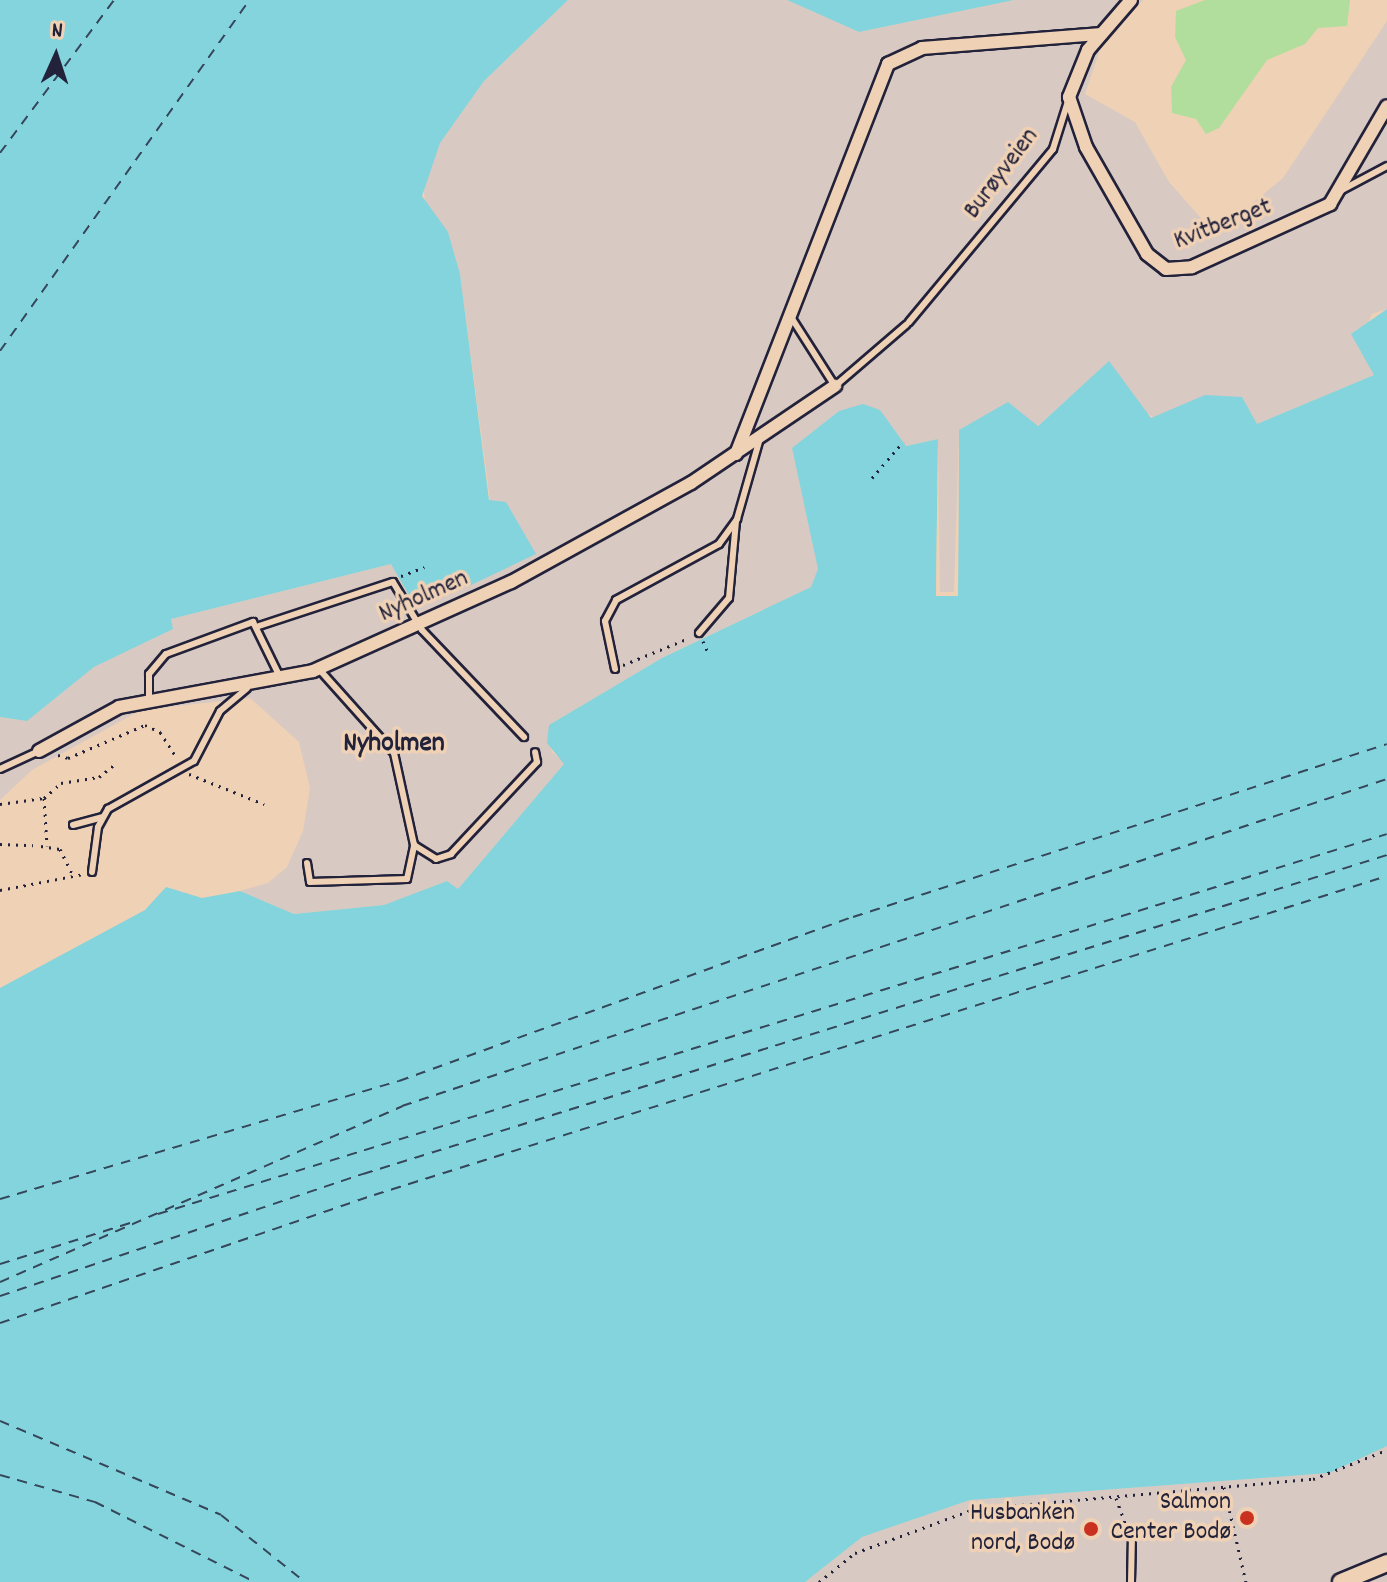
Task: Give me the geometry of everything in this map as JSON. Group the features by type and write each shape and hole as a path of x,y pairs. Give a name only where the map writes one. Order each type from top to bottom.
{"street":[{"name":"Burøyveien","path":"1069,97 1076,70 1101,34 1131,0"},
{"path":"736,454 787,311 888,64 922,48 1101,34"},
{"name":"Kvitberget","path":"1069,97 1093,160 1147,254 1166,269 1205,261 1330,204 1342,190 1387,106"},
{"name":"Burøyveien","path":"800,411 835,386"},
{"name":"Nyholmen","path":"39,751 91,716 149,699 257,682 318,668 417,624 511,582 736,454 800,411"},
{"path":"1341,1582 1387,1563"}],"lane":[{"name":"Burøyveien","path":"835,386 908,323 1053,149 1069,97"},
{"path":"1342,190 1387,166"},
{"path":"787,311 835,386"},
{"path":"699,633 729,598 737,519 760,438"},
{"path":"615,669 605,630 616,600 719,544 737,519"},
{"path":"149,699 149,674 166,654 229,627 259,626 393,582 417,624 524,737"},
{"path":"259,626 280,677"},
{"path":"307,863 310,882 407,879 414,845 394,753 318,668"},
{"path":"73,825 102,817 199,755 230,699 257,682"},
{"path":"0,769 39,751"},
{"path":"414,845 436,859 451,854 537,762 535,752"},
{"path":"92,872 102,817"},
{"path":"1131,1582 1132,1534"}],"path":[{"path":"872,478 903,442"},
{"path":"399,577 424,567"},
{"path":"615,669 699,633"},
{"path":"39,751 68,758 145,725 160,732 182,766 264,804"},
{"path":"0,804 44,798 61,783 99,777 114,765"},
{"path":"44,798 44,846 66,855 73,876"},
{"path":"0,844 33,845"},
{"path":"1,889 92,872"},
{"path":"819,1582 855,1553 974,1509 1313,1479 1387,1450"},
{"path":"1224,1487 1246,1582"},
{"path":"1116,1497 1132,1534"}],"shaded area":[{"path":"568,0 787,0 859,32 1014,0 1143,0 1101,46 1085,94 1135,122 1169,182 1215,234 1283,178 1387,21 1387,309 1372,314 1360,341 1374,375 1257,424 1171,412 1156,419 1138,407 1109,362 1037,426 960,430 958,596 936,596 938,439 905,446 839,411 792,448 819,569 811,587 662,658 549,725 552,752 565,763 458,889 447,881 384,905 294,914 240,891 268,883 287,867 303,831 310,788 299,742 250,698 141,710 32,770 0,800 0,717 27,721 94,667 173,629 171,619 391,564 490,500 460,274 448,232 426,206 423,186 440,143 484,81"},
{"path":"1387,1446 1387,1582 805,1582 862,1537 970,1500 1329,1473"}],"green space":[{"path":"1205,0 1350,0 1347,26 1318,28 1305,44 1267,60 1219,128 1206,134 1196,119 1172,113 1171,87 1186,60 1175,37 1176,11"}],"water":[{"path":"0,0 568,0 484,81 440,143 422,196 448,232 460,274 489,500 506,502 536,554 471,585 428,595 409,595 391,564 171,619 173,629 94,667 27,721 0,717"},
{"path":"787,0 1014,0 859,32"},
{"path":"1387,309 1387,1446 1329,1473 970,1500 862,1537 805,1582 0,1582 0,988 145,910 166,887 202,898 240,891 294,914 384,905 447,881 458,889 564,764 547,743 549,725 662,658 811,587 818,569 792,448 839,411 863,404 880,410 906,446 938,439 936,596 958,596 959,430 1008,402 1038,426 1109,361 1151,418 1205,395 1242,397 1257,424 1374,375 1351,334"}],"pier":[{"path":"959,430 958,596 936,596 938,439 940,592 954,592"}],"ferry route":[{"path":"0,153 114,0"},
{"path":"0,351 249,0"},
{"path":"0,1199 399,1081 853,917 1387,744"},
{"path":"0,1282 402,1106 1387,779"},
{"path":"158,1214 1387,834"},
{"path":"0,1296 363,1174 1387,855"},
{"path":"0,1323 374,1195 1387,876"},
{"path":"0,1264 136,1221"},
{"path":"0,1421 221,1515 305,1582"},
{"path":"0,1475 95,1502 255,1582"}],"place":[{"name":"Salmon Center Bodø","path":"1247,1518"},
{"name":"Husbanken nord, Bodø","path":"1091,1529"}],"district":[{"name":"Nyholmen","path":"394,745"}]}
